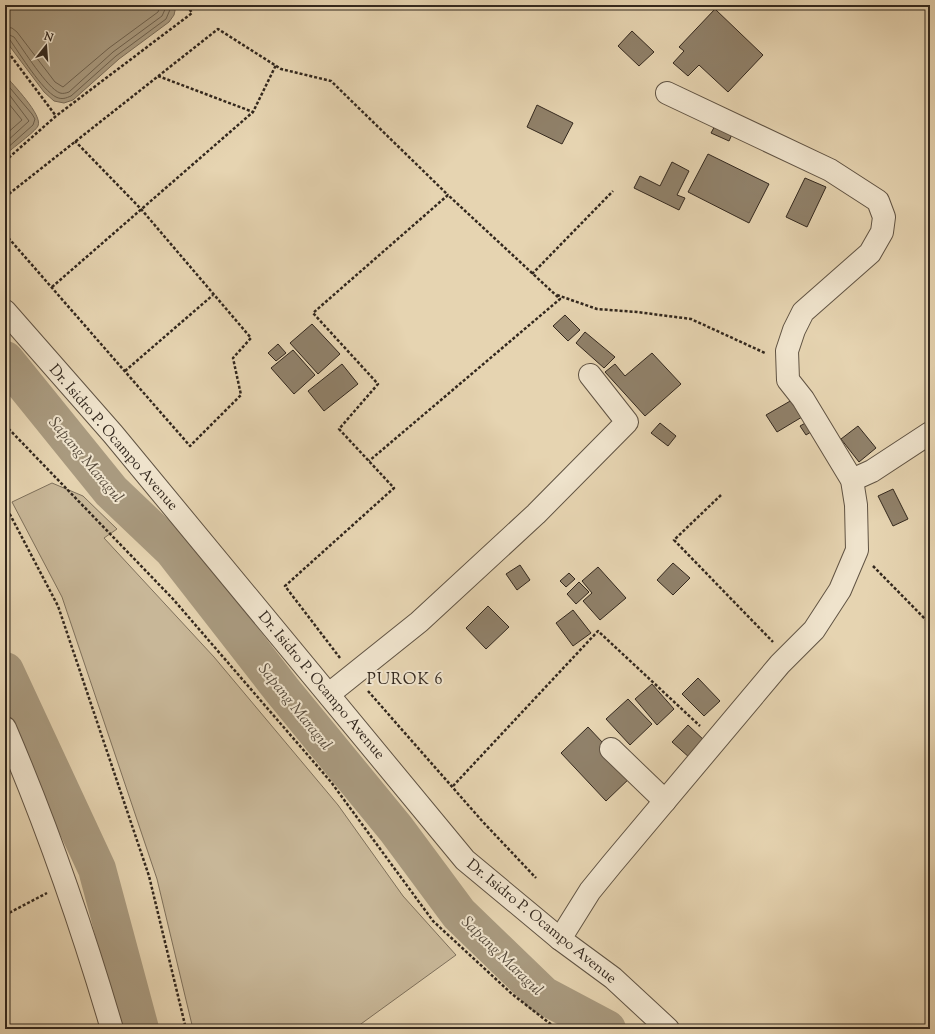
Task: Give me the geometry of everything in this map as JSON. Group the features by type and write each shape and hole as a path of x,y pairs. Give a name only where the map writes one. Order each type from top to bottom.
{"street":[{"path":"560,939 590,891 715,740 787,656 814,630 840,590 857,550 856,505 852,480 803,399 788,380 787,351 794,330 803,312 870,253 882,232 884,216 878,201 830,170 667,93"},
{"name":"Dr. Isidro P. Ocampo Avenue","path":"5,312 113,434 466,860 560,939 613,978 668,1029"},
{"path":"329,694 419,622 536,514 627,422 590,374"},
{"path":"852,480 880,466 930,433"},
{"path":"5,728 21,766 86,939 112,1029"},
{"path":"611,749 664,801"}],"path":[{"path":"5,161 56,116 192,13 187,5"},
{"path":"5,197 218,29 281,69 332,81 448,195 560,299 369,461"},
{"path":"5,48 56,116"},
{"path":"52,287 253,112 276,65"},
{"path":"158,76 253,112"},
{"path":"5,234 190,446 241,395 233,358 252,338 213,295 141,210 75,141"},
{"path":"532,274 613,192"},
{"path":"448,195 313,313 378,384 339,429 394,488 285,586 353,675 483,822 536,878"},
{"path":"554,294 597,309 637,312 691,319 787,364"},
{"path":"125,371 213,295"},
{"path":"5,425 173,599 311,758 331,782 433,921 512,994 557,1029"},
{"path":"721,494 674,540 787,656"},
{"path":"5,505 58,606 149,876 186,1029"},
{"path":"857,550 930,624"},
{"path":"452,786 598,630 715,740"},
{"path":"5,915 50,891"}],"shaded area":[{"path":"52,483 83,496 117,529 104,538 214,657 338,805 403,896 456,955 354,1029 193,1029 157,879 62,597 12,502"}],"water":[{"path":"5,5 176,6 174,15 169,22 119,59 73,100 64,103 54,101 44,92 5,40"},
{"path":"5,75 32,108 38,121 38,126 5,155"}],"building":[{"path":"715,9 763,55 728,92 699,65 688,76 673,63 684,51 679,47"},
{"path":"632,31 654,52 639,66 618,46"},
{"path":"537,105 573,123 562,144 527,127"},
{"path":"717,122 734,130 729,141 711,133"},
{"path":"708,154 769,184 749,223 688,192"},
{"path":"672,162 689,171 677,195 685,198 679,210 634,188 640,176 660,186"},
{"path":"805,178 826,187 807,227 786,217"},
{"path":"565,315 580,330 568,341 553,326"},
{"path":"312,324 340,354 318,374 290,343"},
{"path":"585,332 615,357 604,368 576,343"},
{"path":"278,344 286,353 276,361 268,353"},
{"path":"293,350 315,375 294,394 271,368"},
{"path":"652,353 681,384 645,416 605,372 615,364 625,376"},
{"path":"342,364 358,384 324,411 308,391"},
{"path":"792,400 802,417 777,432 766,415"},
{"path":"809,421 814,430 806,435 800,426"},
{"path":"660,423 676,436 668,446 651,433"},
{"path":"858,426 876,448 859,462 841,439"},
{"path":"893,489 908,519 893,526 878,496"},
{"path":"673,563 690,578 673,595 657,580"},
{"path":"520,565 530,580 517,590 506,574"},
{"path":"598,567 626,598 600,620 583,601 592,593 582,581"},
{"path":"569,573 575,579 566,587 560,581"},
{"path":"579,582 589,592 576,604 567,594"},
{"path":"488,606 509,627 486,649 466,628"},
{"path":"573,610 591,633 573,646 556,623"},
{"path":"698,678 720,701 704,716 682,694"},
{"path":"652,684 674,709 657,725 635,699"},
{"path":"628,699 652,724 630,745 606,719"},
{"path":"688,725 706,742 690,758 672,742"},
{"path":"588,727 633,775 606,801 561,753"}],"waterway":[{"name":"Sapang Maragul","path":"5,360 111,491 173,550 282,690 396,829 459,914 543,995 607,1029"},
{"path":"5,671 97,869 140,1029"}],"district":[{"name":"PUROK 6","path":"405,678"}]}
